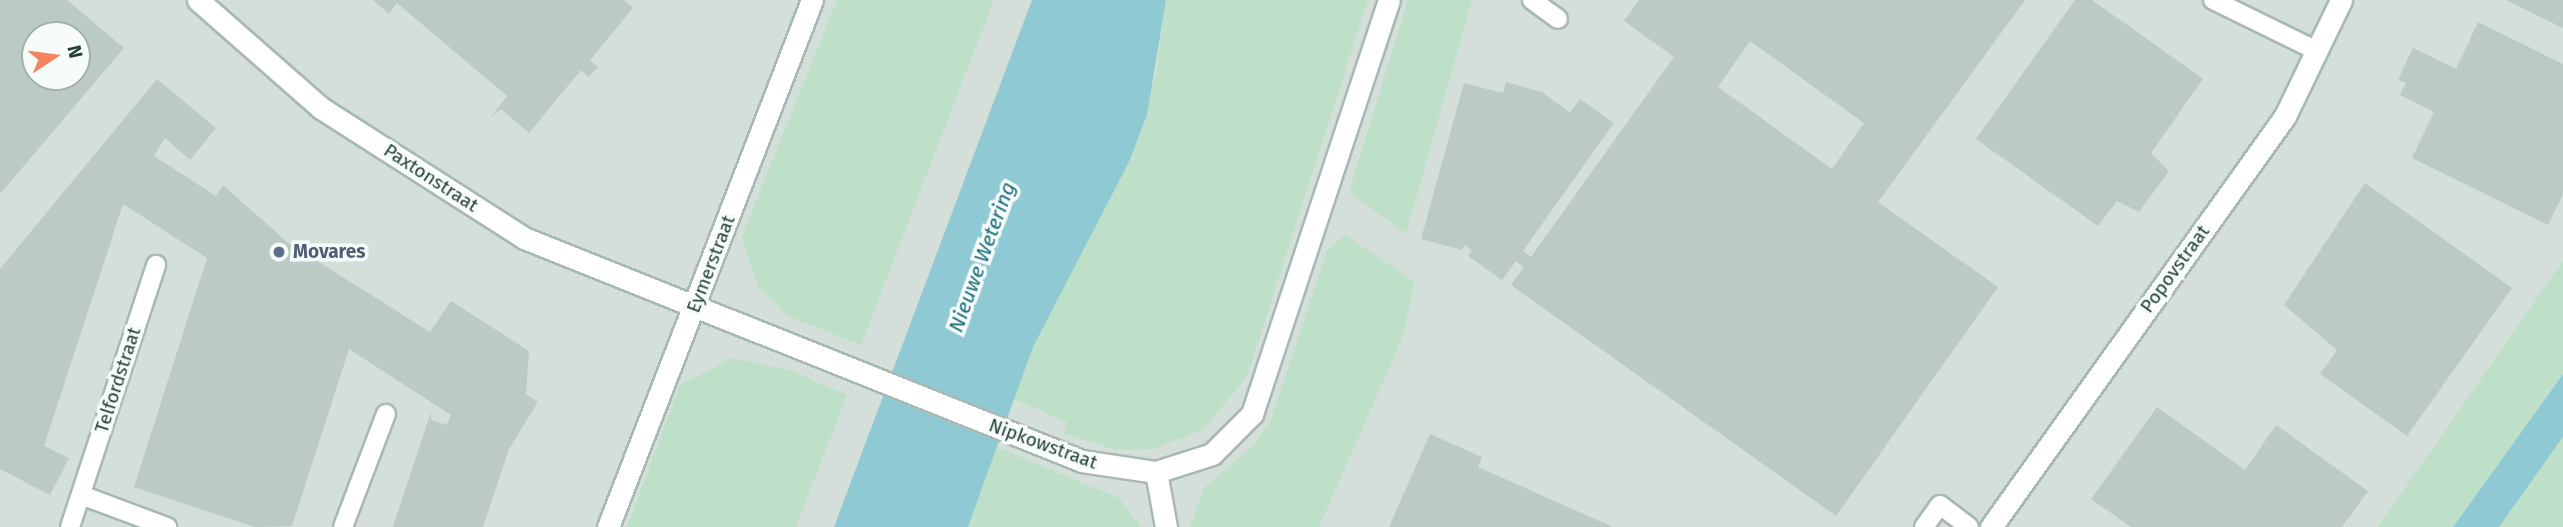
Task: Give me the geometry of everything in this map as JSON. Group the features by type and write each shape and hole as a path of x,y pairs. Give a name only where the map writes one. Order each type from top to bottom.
{"street":[{"name":"Paxtonstraat","path":"198,0 321,108 524,238 693,310"},
{"name":"Eymerstraat","path":"608,527 812,0"},
{"name":"Nipkowstraat","path":"693,310 845,366 1048,448 1107,467 1156,472 1212,454 1252,414 1389,0"},
{"name":"Popovstraat","path":"1991,527 2285,116 2342,0"},
{"path":"1156,472 1166,527"}],"lane":[{"path":"1532,0 1558,19"},
{"path":"2213,0 2317,51"},
{"name":"Telfordstraat","path":"70,527 156,265"},
{"path":"343,527 386,414"},
{"path":"81,495 167,527"},
{"path":"1924,527 1940,505 1969,527"}],"shaded area":[{"path":"0,0 2563,0 2563,277 2408,527 0,527"}],"green space":[{"path":"837,0 994,0 861,345 788,316 758,287 742,236"},
{"path":"1166,0 1368,0 1247,377 1203,429 1155,449 1116,450 1064,433 1067,422 1014,399 1033,347 1129,162 1156,73"},
{"path":"1408,0 1472,0 1406,234 1349,192"},
{"path":"1345,235 1415,282 1402,339 1319,527 1190,527 1204,488 1257,442 1271,419 1327,251"},
{"path":"2563,261 2563,374 2453,527 2378,527"},
{"path":"732,358 789,370 847,395 796,527 627,527 680,385"},
{"path":"2563,437 2563,527 2499,527"},
{"path":"996,447 1119,498 1141,527 968,527"}],"water":[{"name":"Nieuwe Wetering","path":"1032,0 1166,0 1147,115 1129,162 1033,347 968,527 834,527"},
{"path":"2563,374 2563,437 2499,527 2453,527"}],"building":[{"path":"0,0 67,0 124,48 91,87 91,21 21,21 21,91 87,91 0,194"},
{"path":"373,0 624,0 633,8 590,60 598,67 589,77 581,70 529,133 501,109 491,117 507,96 397,3 389,14"},
{"path":"1639,0 2025,0 1878,202 1998,287 1836,516 1511,285 1524,267 1516,261 1502,280 1468,256 1472,250 1464,245 1462,250 1421,239 1464,83 1503,93 1506,82 1542,92 1570,113 1580,99 1614,123 1523,251 1531,257 1674,57 1624,21","holes":["1750,41 1864,123 1832,169 1718,87"]},
{"path":"2075,0 2092,0 2203,79 2151,153 2169,171 2139,212 2117,201 2098,226 1976,139"},
{"path":"2506,0 2563,0 2563,28"},
{"path":"2478,22 2563,64 2563,194 2548,225 2412,158 2434,112 2400,95 2406,83 2398,80 2413,48 2456,69"},
{"path":"157,79 216,128 190,160 165,138 154,156 216,196 223,185 287,242 430,332 451,301 529,351 526,394 538,402 509,449 483,527 393,527 431,412 431,420 447,425 451,415 349,349 292,526 255,527 134,487 207,258 123,204 44,446 69,458 50,495 0,469 0,269"},
{"path":"2365,183 2512,288 2407,436 2320,374 2337,350 2284,305"},
{"path":"2157,407 2245,470 2276,425 2368,491 2342,527 2131,527 2091,499"},
{"path":"1430,434 1482,457 1478,467 1613,527 1389,527"}],"place":[{"name":"Movares","path":"279,252"}]}
